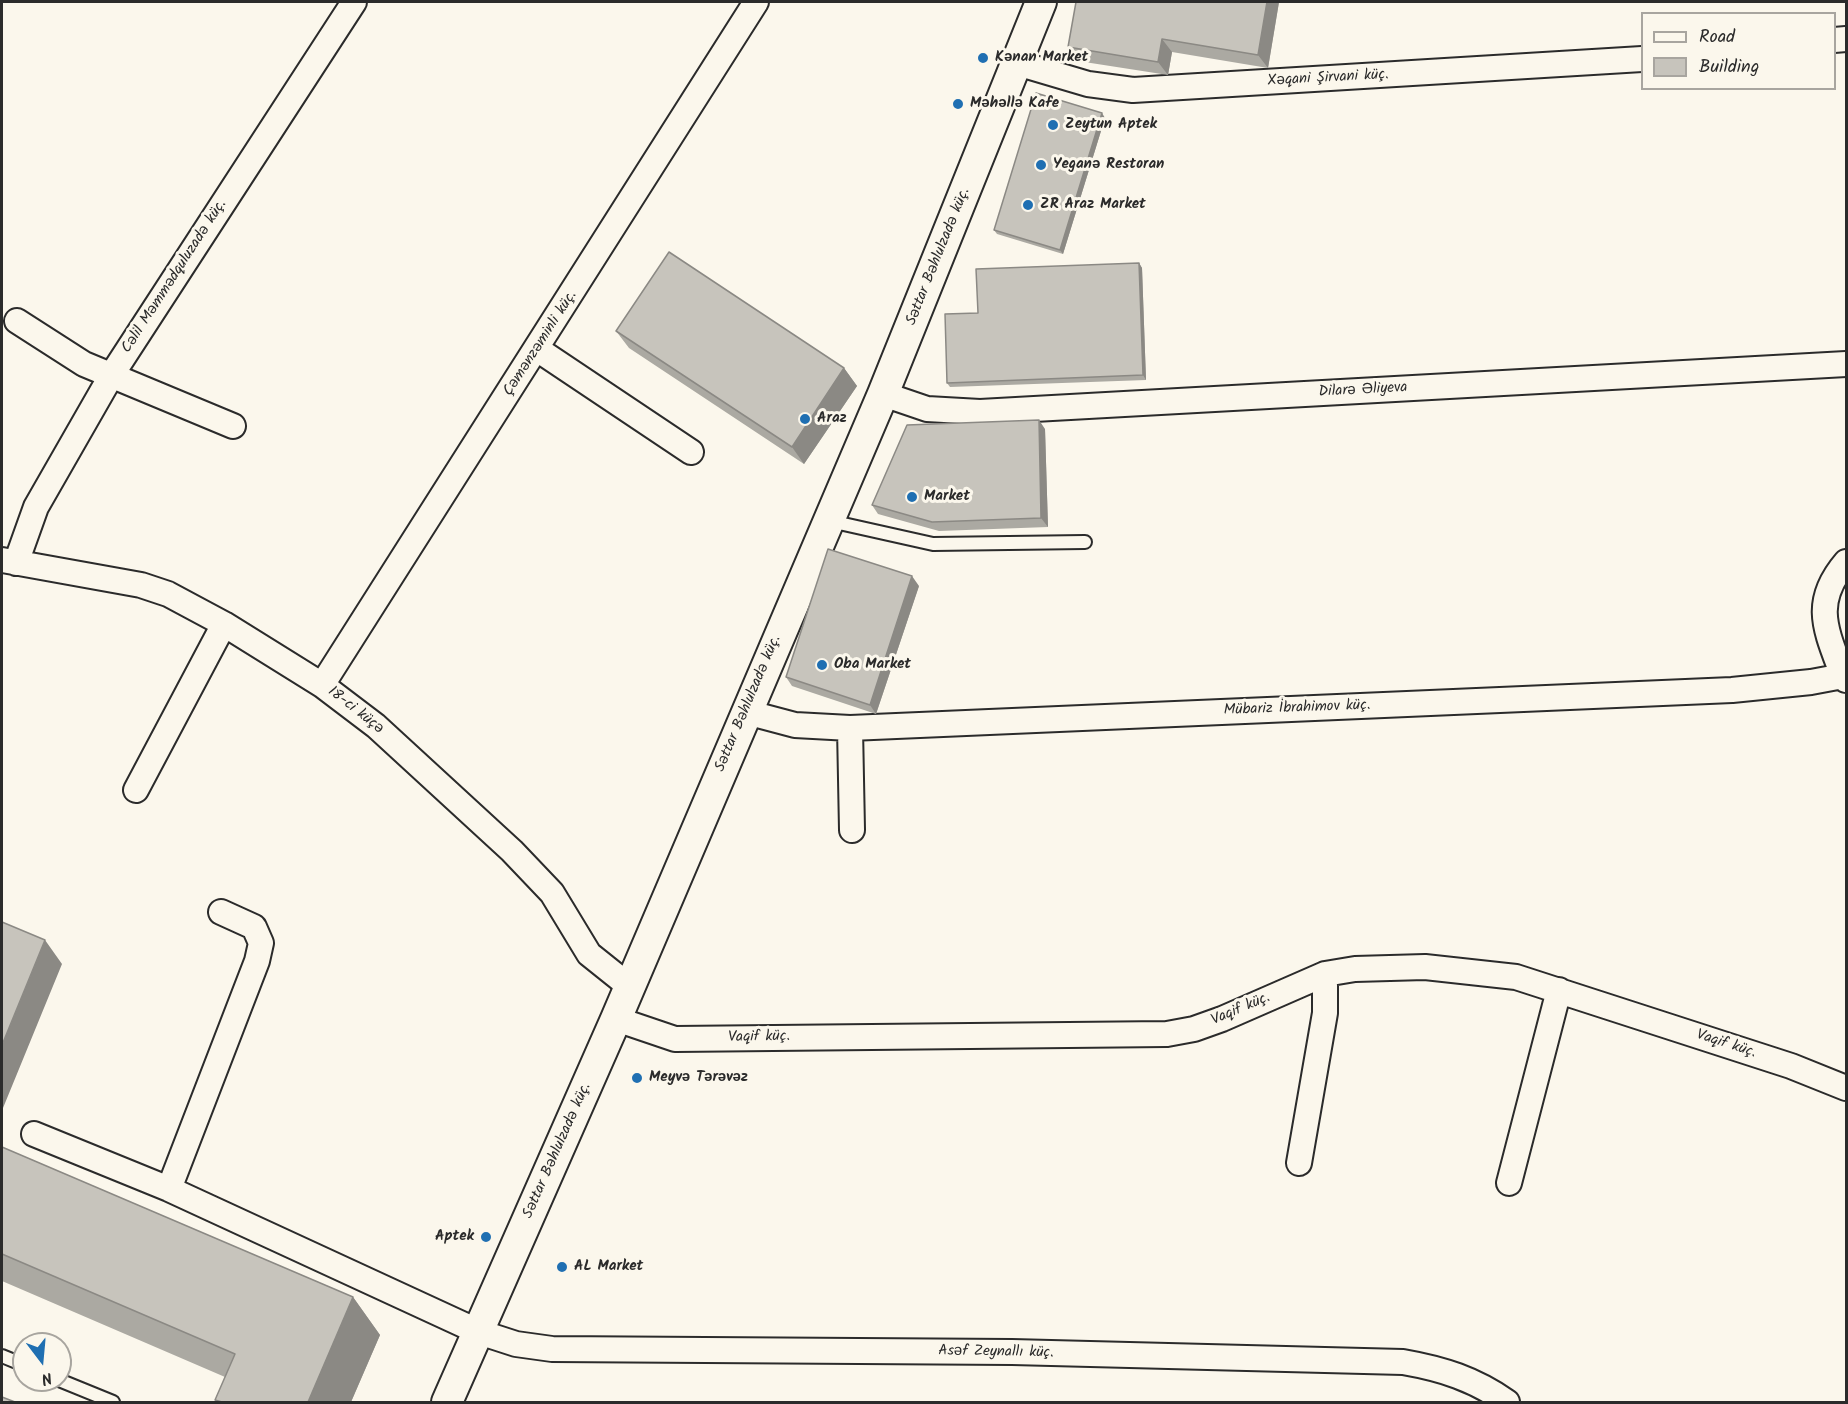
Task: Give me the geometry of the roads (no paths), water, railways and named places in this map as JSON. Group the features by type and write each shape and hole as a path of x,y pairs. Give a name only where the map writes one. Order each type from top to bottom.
{"street":[{"name":"Cəlil Məmmədquluzadə küç.","path":"9,562 36,507 111,376 354,2"},
{"name":"Çəmənzəminli küç.","path":"322,685 756,2"},
{"name":"Səttar Bəhlulzadə küç.","path":"447,1402 616,1019 883,394 1041,2"},
{"name":"Xəqani Şirvani küç.","path":"1017,63 1088,84 1133,90 1641,58"},
{"path":"16,321 84,364 233,426"},
{"path":"537,349 691,452"},
{"name":"Dilarə Əliyeva","path":"883,394 927,409 980,412 1846,364"},
{"name":"18-ci küçə","path":"9,562 141,585 168,594 224,624 322,685 376,726 512,851 552,893 589,954 629,986"},
{"path":"1845,678 1824,627 1824,602 1832,579 1846,562"},
{"path":"136,790 224,624"},
{"name":"Mübariz İbrahimov küç.","path":"746,712 795,725 850,729 1732,690 1845,678"},
{"path":"850,729 852,830"},
{"path":"169,1190 261,943 254,927 221,912"},
{"name":"Vaqif küç.","path":"616,1019 675,1039 1167,1034 1194,1029 1222,1019 1324,974 1355,969 1425,967 1516,977 1791,1066 1846,1088"},
{"path":"1299,1163 1325,1013 1324,974"},
{"path":"1509,1183 1559,990"},
{"name":"Asəf Zeynallı küç.","path":"34,1134 169,1190 479,1332 516,1344 552,1349 1012,1352 1403,1362 1440,1368 1470,1379 1507,1402"}],"lane":[{"path":"829,520 933,544 1085,542"},
{"path":"72,1385 113,1402"}],"place":[{"name":"Kənan Market","path":"983,58"},
{"name":"Məhəllə Kafe","path":"958,104"},
{"name":"Zeytun Aptek","path":"1053,125"},
{"name":"Yeganə Restoran","path":"1041,165"},
{"name":"ZR Araz Market","path":"1028,205"},
{"name":"Araz","path":"805,419"},
{"name":"Market","path":"912,497"},
{"name":"Oba Market","path":"822,665"},
{"name":"Meyvə Tərəvəz","path":"637,1078"},
{"name":"Aptek","path":"486,1237"},
{"name":"AL Market","path":"562,1267"}]}
